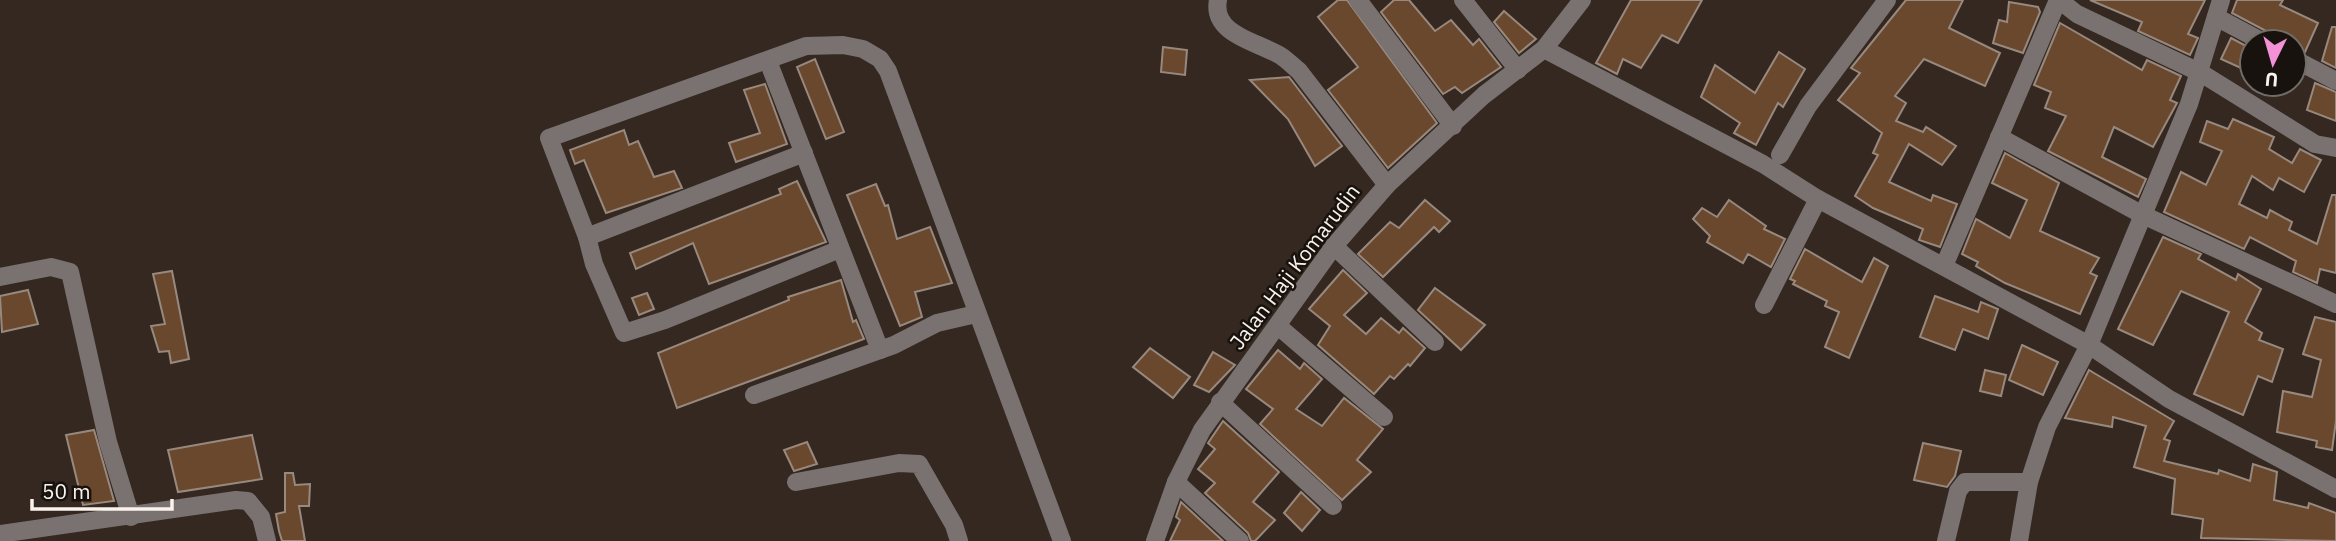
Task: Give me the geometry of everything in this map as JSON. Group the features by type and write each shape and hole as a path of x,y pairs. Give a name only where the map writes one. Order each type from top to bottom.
{"street":[{"path":"1218,0 1220,19 1226,27 1280,56 1299,71 1387,185"},
{"path":"1358,0 1453,126"},
{"path":"1463,0 1518,70"},
{"name":"Jalan Haji Komarudin","path":"1154,541 1176,482 1220,402 1334,246 1387,185 1484,95 1544,49 1582,0"},
{"path":"1780,155 1808,106 1887,0"},
{"path":"1944,266 2059,0 2079,7 2200,72 2315,144 2336,148"},
{"path":"2019,541 2029,482 2047,427 2089,345 2143,215 2200,72 2218,8 2244,28"},
{"path":"840,249 665,320 624,333 594,264 587,237 549,138 806,46 843,45 863,49 880,59 916,142 976,314 1062,541"},
{"path":"1544,49 1763,164 1818,199 2089,345 2169,399 2336,489"},
{"path":"768,61 880,350"},
{"path":"2308,66 2336,80"},
{"path":"1999,137 2143,215 2336,304"},
{"path":"587,237 804,153"},
{"path":"1764,305 1818,199"},
{"path":"1334,246 1435,342"},
{"path":"0,277 51,267 70,272 108,442 131,517"},
{"path":"754,395 880,350 937,323 976,314"},
{"path":"1278,326 1384,417"},
{"path":"1220,402 1333,506"},
{"path":"796,482 899,463 919,464 948,514 959,541"},
{"path":"1176,482 1240,541"},
{"path":"1946,541 1958,491 1965,482 2029,482"},
{"path":"0,534 236,500 248,501 261,517 267,541"}],"building":[{"path":"1338,0 1347,0 1437,123 1388,168 1328,90 1358,67 1318,17"},
{"path":"1394,0 1409,0 1435,31 1451,20 1473,45 1479,39 1501,67 1462,93 1455,87 1443,94 1381,12"},
{"path":"1631,0 1702,0 1678,43 1662,35 1641,68 1623,59 1617,74 1596,63"},
{"path":"1906,0 1963,0 1949,28 2000,53 1985,86 1924,59 1895,96 1906,103 1896,121 1923,132 1926,127 1956,146 1942,165 1909,144 1889,182 1931,201 1933,195 1957,204 1940,247 1919,240 1923,229 1873,208 1855,196 1878,155 1873,153 1882,133 1838,100 1860,73 1851,68"},
{"path":"2090,0 2205,0 2188,34 2198,38 2190,55 2138,31 2142,22"},
{"path":"2237,0 2283,0 2280,5 2318,23 2308,45 2308,28 2260,28 2232,13"},
{"path":"2009,2 2038,7 2040,12 2023,53 1993,43 1999,20 2007,22"},
{"path":"1504,11 1536,39 1519,53 1494,22"},
{"path":"2060,23 2142,70 2147,60 2181,76 2170,100 2177,103 2153,147 2114,127 2102,157 2146,179 2138,197 2048,151 2066,116 2045,108 2051,92 2034,85"},
{"path":"2332,27 2336,27 2336,68 2322,61"},
{"path":"2231,38 2238,42 2238,67 2221,59"},
{"path":"1163,47 1187,50 1185,75 1161,72"},
{"path":"1779,52 1805,69 1783,107 1778,103 1756,145 1734,133 1740,123 1701,97 1715,65 1755,93"},
{"path":"815,59 844,132 826,139 797,67"},
{"path":"1289,77 1342,146 1315,166 1288,119 1250,80"},
{"path":"2315,83 2336,92 2336,121 2307,110"},
{"path":"765,84 787,144 736,162 729,143 760,133 744,90"},
{"path":"2233,119 2274,137 2269,149 2292,163 2300,149 2321,160 2304,192 2279,178 2273,190 2252,176 2239,204 2267,218 2270,210 2292,222 2289,230 2317,244 2332,195 2336,195 2336,273 2320,269 2317,283 2293,272 2296,261 2250,237 2244,249 2164,212 2181,172 2206,185 2222,151 2200,142 2207,121 2228,129"},
{"path":"624,130 629,145 638,141 654,177 674,171 682,188 606,213 584,160 575,164 570,150"},
{"path":"2005,153 2059,183 2040,231 2099,258 2090,273 2097,276 2080,314 2005,283 1976,266 1978,262 1962,254 1976,219 2010,238 2027,200 1992,183"},
{"path":"797,181 826,242 709,284 693,243 636,269 630,253 781,194 779,189"},
{"path":"876,184 885,206 888,205 897,239 930,227 952,283 915,292 922,317 900,326 847,195"},
{"path":"1425,200 1450,221 1439,232 1434,227 1383,277 1358,254 1390,222 1399,228"},
{"path":"1729,200 1766,226 1764,229 1785,239 1771,267 1748,254 1743,263 1707,242 1710,236 1693,219 1702,208 1717,217"},
{"path":"2163,237 2201,254 2198,259 2236,280 2238,274 2261,289 2245,322 2262,333 2259,340 2283,349 2272,382 2258,376 2243,415 2194,394 2229,312 2181,291 2153,345 2118,329"},
{"path":"1805,249 1862,282 1874,258 1888,266 1849,358 1825,347 1839,312 1825,306 1827,301 1793,284 1795,281 1790,279"},
{"path":"1343,270 1367,293 1344,315 1366,334 1381,318 1399,333 1403,328 1425,348 1410,366 1408,364 1394,379 1390,376 1374,394 1318,345 1330,326 1309,309"},
{"path":"172,271 189,359 171,363 169,351 159,352 151,326 165,324 153,274"},
{"path":"841,280 853,322 856,320 864,339 677,408 658,353 789,300 788,297"},
{"path":"1435,288 1485,325 1461,350 1418,310"},
{"path":"28,290 38,324 2,332 0,296"},
{"path":"647,293 654,309 639,315 632,298"},
{"path":"1935,296 1978,312 1981,302 1998,309 1988,339 1963,329 1955,350 1920,337"},
{"path":"2315,317 2336,322 2336,421 2332,450 2316,447 2317,441 2277,432 2283,391 2312,397 2321,360 2303,354"},
{"path":"2022,345 2058,362 2043,395 2009,380"},
{"path":"1150,348 1190,377 1173,398 1133,367"},
{"path":"1278,350 1300,369 1304,363 1322,379 1296,409 1322,426 1344,398 1383,429 1357,460 1371,472 1342,500 1260,424 1273,409 1246,389"},
{"path":"1213,352 1235,365 1209,392 1194,385"},
{"path":"1985,370 2006,375 2001,396 1980,391"},
{"path":"2089,370 2174,421 2164,439 2170,441 2164,461 2218,474 2219,470 2250,481 2253,464 2277,472 2274,500 2308,508 2309,503 2336,513 2336,541 2201,538 2203,519 2172,514 2175,479 2134,467 2146,426 2113,417 2112,427 2065,418"},
{"path":"1223,421 1279,472 1253,502 1275,520 1255,541 1251,541 1248,533 1205,493 1215,483 1198,469 1215,449 1208,443"},
{"path":"94,430 114,501 83,505 66,435"},
{"path":"252,435 262,479 178,492 168,450"},
{"path":"807,442 817,464 794,471 784,450"},
{"path":"1923,443 1961,451 1955,476 1947,487 1914,480"},
{"path":"285,473 293,473 295,485 310,484 309,506 299,506 305,541 282,541 279,531 276,514 285,512"},
{"path":"1301,492 1320,510 1302,531 1284,513"},
{"path":"1181,502 1223,541 1170,541 1180,520 1176,517"}]}
